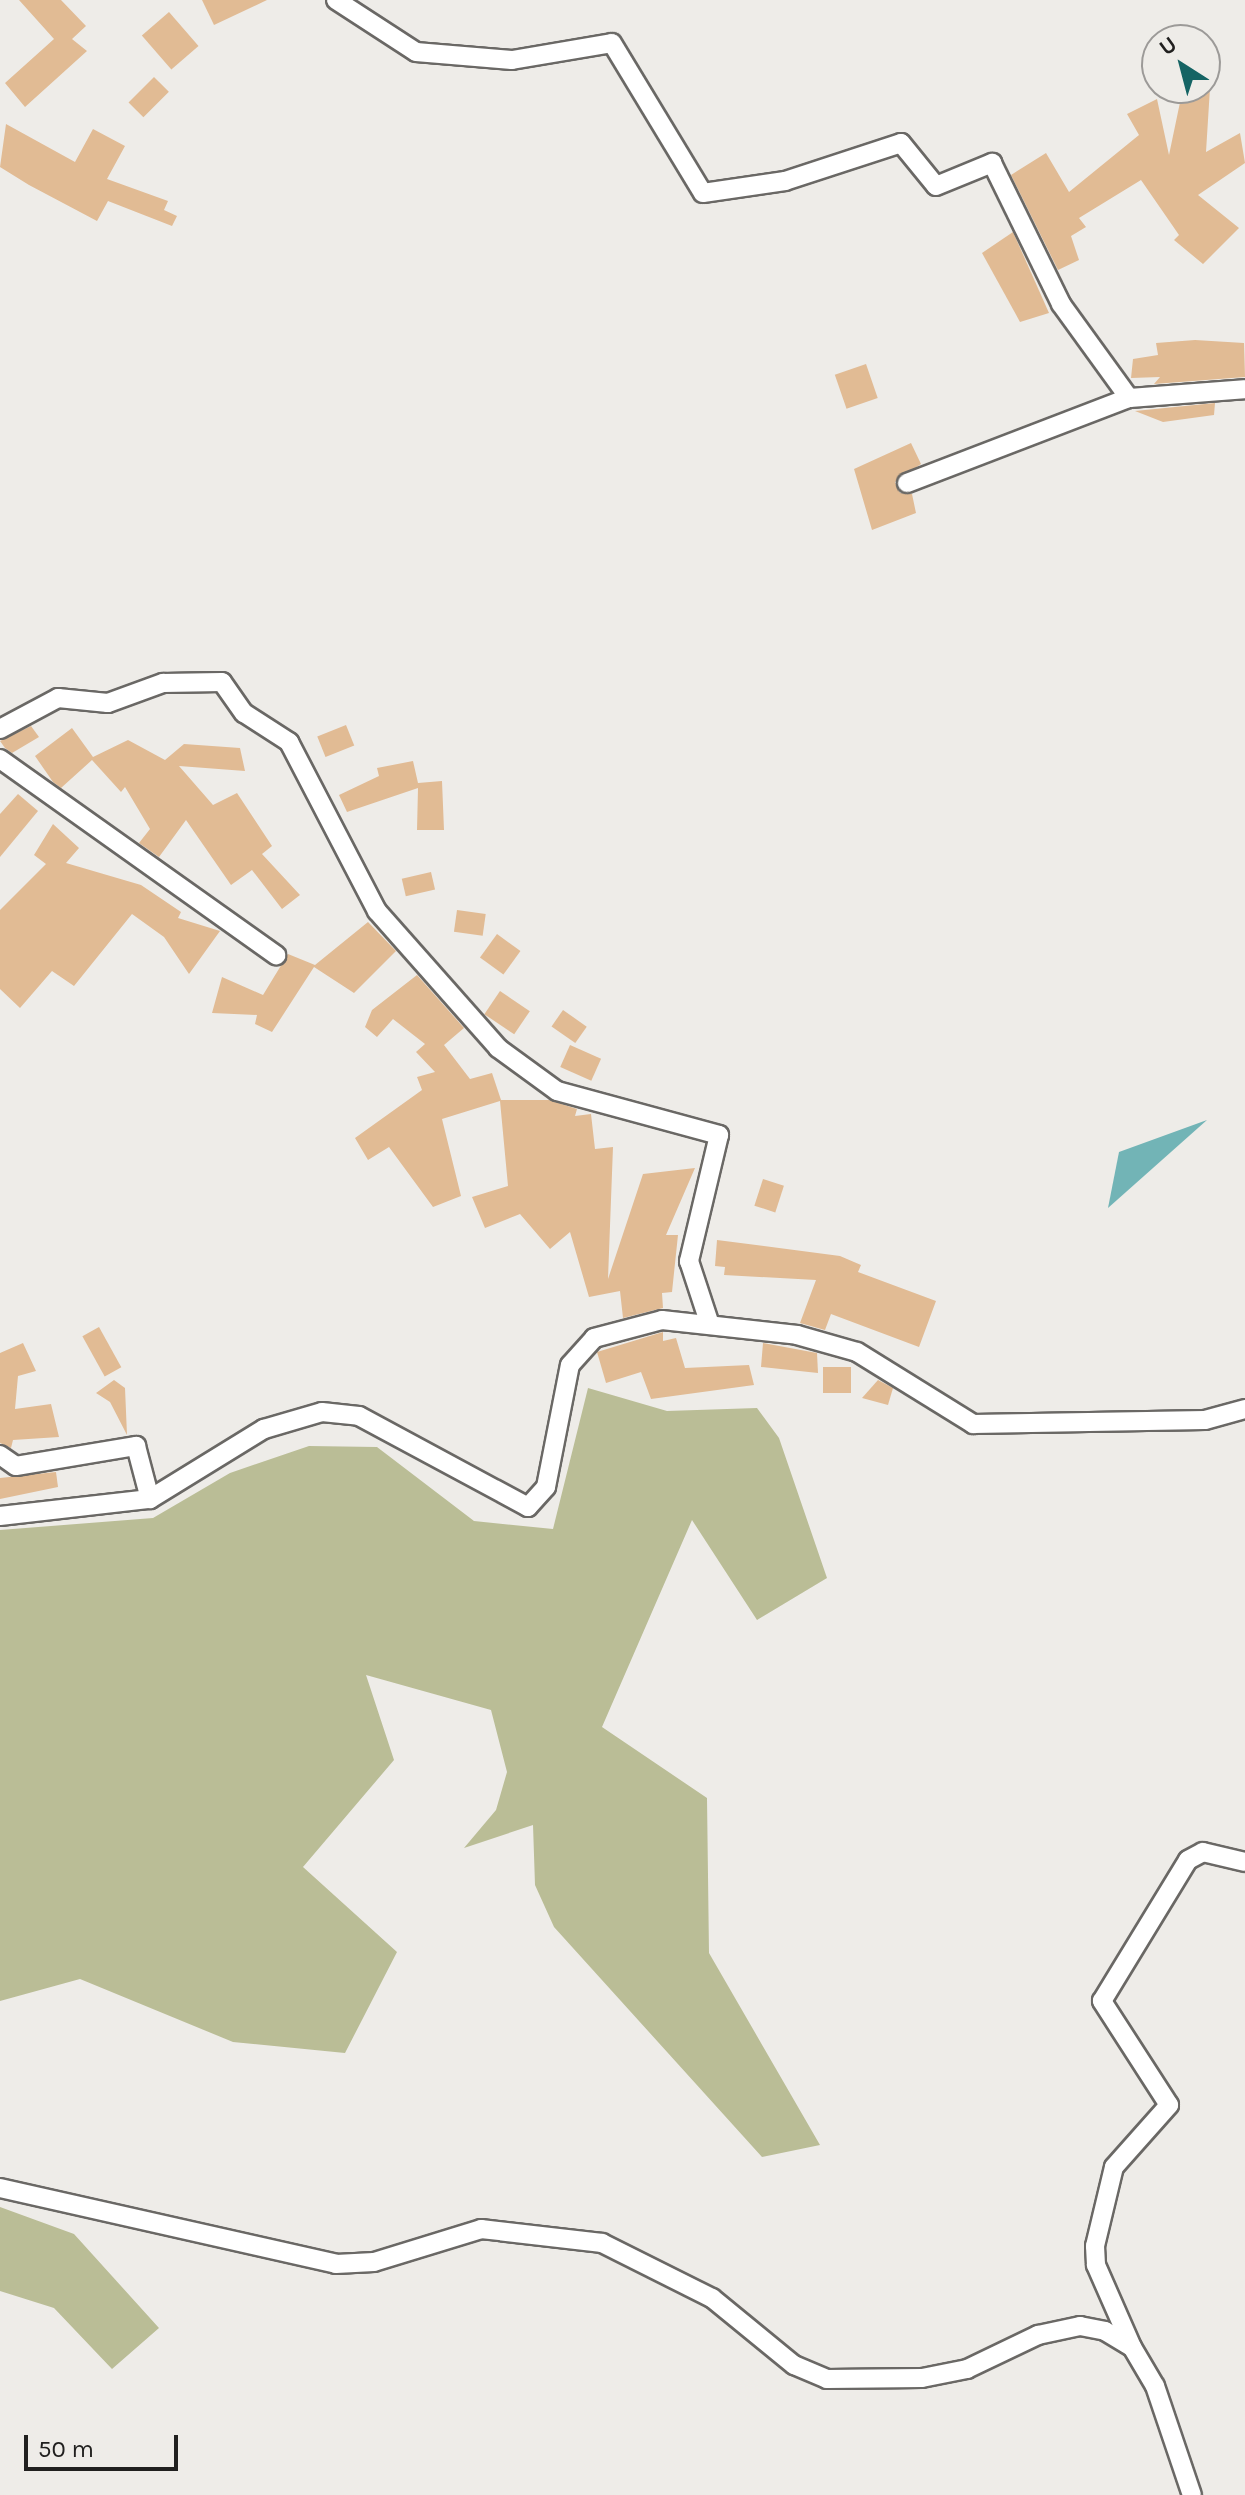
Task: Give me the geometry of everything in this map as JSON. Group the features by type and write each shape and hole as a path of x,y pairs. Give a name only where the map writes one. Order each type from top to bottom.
{"street":[{"path":"336,0 416,52 512,60 612,43 703,193 785,181 901,143 936,186 992,163 1061,304 1129,398"},
{"path":"907,483 1129,398 1245,389"},
{"path":"0,729 58,698 108,703 163,683 222,682 244,713 289,742 377,911 498,1048 557,1091 719,1135 689,1261 710,1325"},
{"path":"0,759 276,955"},
{"path":"0,1516 150,1499 277,1423 339,1412 447,1459 528,1507 546,1487 570,1365 594,1338 640,1322 710,1325 797,1335 857,1352 973,1424 1219,1419 1245,1409"},
{"path":"1,1457 16,1466 136,1446 150,1499"},
{"path":"1192,2495 1155,2386 1132,2347 1096,2265 1095,2246 1114,2167 1169,2105 1102,2001 1188,1860 1203,1852 1245,1862"},
{"path":"0,2188 336,2264 374,2262 481,2229 602,2243 712,2298 794,2365 827,2379 870,2383 967,2369 1038,2335 1080,2326 1132,2347"}],"green space":[{"path":"588,1388 667,1411 757,1408 779,1438 827,1578 757,1620 692,1520 602,1727 707,1798 709,1953 820,2145 762,2157 554,1927 535,1885 533,1825 464,1848 496,1810 507,1772 491,1710 366,1675 394,1760 303,1867 397,1952 345,2053 233,2042 80,1979 0,2001 0,1530 153,1518 230,1473 309,1446 377,1447 474,1521 553,1529"},
{"path":"0,2207 74,2234 159,2328 112,2369 54,2308 0,2291"}],"water":[{"path":"1207,1120 1108,1208 1119,1152"}],"building":[{"path":"19,0 61,0 86,26 72,39 87,51 25,107 5,83 54,39"},
{"path":"202,0 267,0 214,25"},
{"path":"169,12 199,46 171,70 142,36"},
{"path":"154,77 169,92 143,117 129,102"},
{"path":"1147,104 1158,104 1169,155 1180,104 1209,104 1206,152 1240,133 1245,163 1198,195 1239,228 1203,264 1174,240 1179,235 1141,180 1079,218 1086,227 1071,236 1079,260 1058,270 1011,175 1046,153 1069,192 1139,135 1127,114"},
{"path":"6,124 75,162 93,129 125,146 107,179 168,201 164,210 177,216 172,226 108,201 97,221 29,185 0,167"},
{"path":"1013,232 1049,313 1020,322 982,253"},
{"path":"1195,340 1244,343 1245,377 1154,384 1160,377 1131,378 1133,359 1158,355 1156,343"},
{"path":"866,364 878,398 847,409 835,375"},
{"path":"1215,403 1214,415 1163,422 1135,411"},
{"path":"911,443 921,464 895,482 900,493 912,494 916,513 872,530 854,469"},
{"path":"346,725 354,745 325,757 317,737"},
{"path":"31,726 39,737 12,753 0,741"},
{"path":"72,728 93,757 128,740 165,760 184,744 240,748 245,771 179,766 213,805 237,793 272,846 262,854 300,895 282,909 252,870 231,885 186,820 159,857 139,843 150,829 125,787 121,792 92,760 61,788 53,782 35,756"},
{"path":"413,761 418,783 442,781 444,830 417,830 418,788 347,812 339,795 379,776 377,768"},
{"path":"18,794 38,811 0,857 0,814"},
{"path":"53,824 79,848 66,863 141,885 181,912 178,918 220,931 189,974 164,937 132,914 74,986 52,971 20,1008 0,989 0,910 46,864 34,855"},
{"path":"431,872 435,890 406,896 402,879"},
{"path":"457,910 486,914 483,936 454,932"},
{"path":"368,922 396,951 354,993 314,967 272,1032 255,1024 257,1015 212,1013 222,977 263,995 288,954 315,965"},
{"path":"497,934 520,951 503,975 480,957"},
{"path":"417,975 464,1028 444,1045 470,1079 492,1073 501,1100 549,1100 577,1109 575,1116 591,1114 595,1149 613,1147 608,1279 643,1174 695,1168 666,1235 678,1235 672,1292 662,1293 663,1308 623,1318 620,1291 589,1297 570,1232 550,1249 520,1214 485,1228 472,1197 508,1186 500,1101 442,1119 461,1196 433,1207 389,1147 368,1160 355,1138 422,1090 417,1077 435,1072 416,1052 425,1044 393,1019 377,1037 365,1027 372,1010"},
{"path":"500,991 530,1011 514,1034 484,1014"},
{"path":"563,1010 587,1027 575,1043 552,1026"},
{"path":"570,1045 601,1059 591,1081 560,1067"},
{"path":"763,1179 784,1186 775,1212 754,1206"},
{"path":"717,1240 840,1256 861,1265 858,1272 936,1301 919,1347 831,1314 825,1330 800,1323 816,1280 724,1275 725,1267 715,1266"},
{"path":"99,1327 121,1367 105,1376 82,1336"},
{"path":"663,1332 663,1341 676,1338 685,1368 749,1365 754,1385 651,1399 641,1372 606,1383 597,1352"},
{"path":"23,1343 36,1371 18,1376 15,1409 51,1404 59,1437 13,1440 11,1448 0,1443 0,1353"},
{"path":"763,1343 817,1353 818,1373 761,1367"},
{"path":"823,1367 851,1367 851,1393 823,1393"},
{"path":"114,1380 125,1388 127,1435 110,1402 96,1393"},
{"path":"878,1380 893,1388 888,1405 862,1398"},
{"path":"56,1472 58,1487 0,1499 0,1478"}]}
